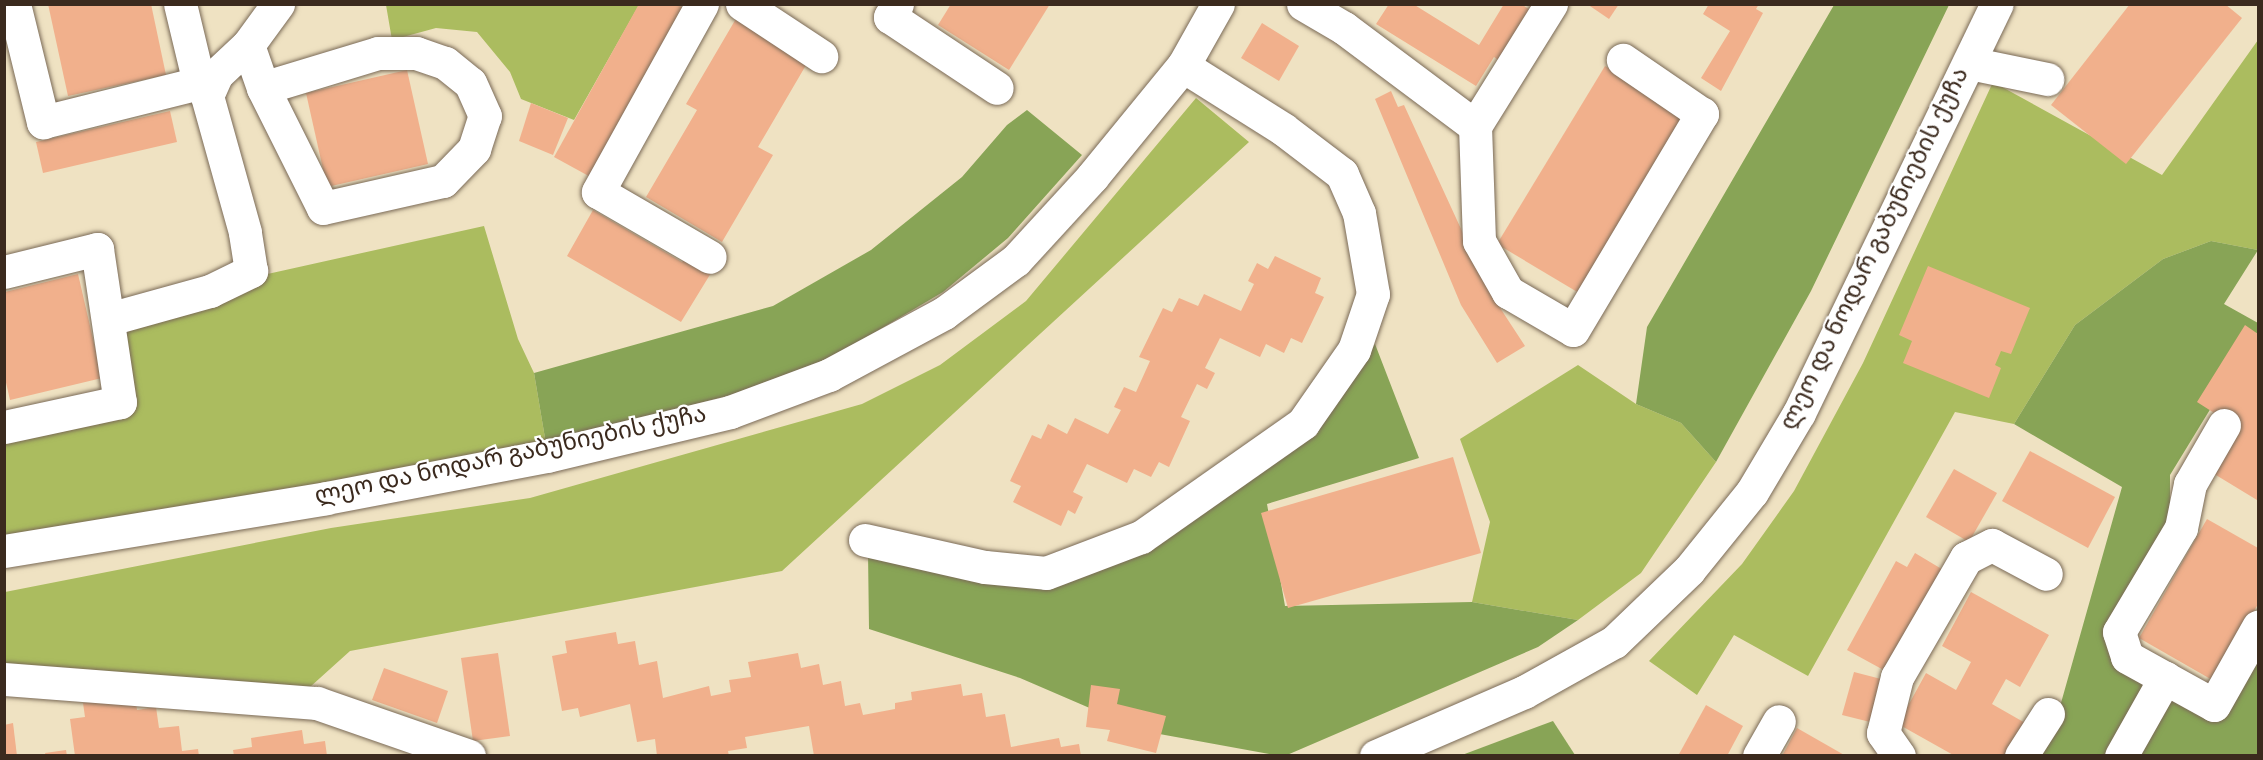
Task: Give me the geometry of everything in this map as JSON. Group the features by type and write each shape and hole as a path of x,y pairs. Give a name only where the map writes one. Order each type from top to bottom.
{"street":[{"path":"14,4 43,122 203,90 248,45 278,4"},
{"path":"110,319 210,291 251,271 247,241 180,4"},
{"path":"702,4 598,192 710,256"},
{"path":"742,4 821,56"},
{"path":"897,4 890,17 997,88"},
{"name":"ლეო და ნოდარ გაბუნიების ქუჩა","path":"4,551 326,498 546,456 730,412 829,375 944,313 1016,260 1092,177 1183,66 1218,4"},
{"path":"1303,4 1352,16 1475,126"},
{"path":"1551,4 1475,126 1479,241 1508,292 1573,330 1702,114 1623,60"},
{"name":"ლეო და ნოდარ გაბუნიების ქუჩა","path":"1376,756 1524,692 1614,642 1689,570 1752,492 1799,413 1996,4"},
{"path":"248,45 263,88 323,208 442,181 474,149 485,116 470,83 445,63 416,53 378,53 263,88"},
{"path":"1969,63 2047,79"},
{"path":"865,540 985,567 1046,573 1141,537 1303,423 1354,350 1373,294 1359,213 1342,174 1283,129 1183,66"},
{"path":"4,272 97,249 110,319 120,402 4,427"},
{"path":"2224,425 2190,484 2181,528 2120,632 2127,657 2214,705 2259,627"},
{"path":"1899,756 1883,733 1898,677 1966,558 1992,545 2046,574"},
{"path":"2121,756 2165,678"},
{"path":"4,679 317,703 469,756"},
{"path":"2021,756 2048,714"},
{"path":"1759,756 1779,721"}],"green space":[{"path":"386,5 639,5 574,120 521,99 510,72 477,32 436,28 392,40"},
{"path":"1834,5 1949,5 1811,291 1716,462 1681,423 1636,404 1647,327"},
{"path":"2258,40 2258,250 2211,241 2163,259 2075,325 2014,424 1955,412 1808,676 1734,635 1697,695 1649,661 1742,564 1794,491 1863,363 1993,82 2162,175"},
{"path":"1196,98 1249,142 782,571 350,651 310,687 5,690 5,592 331,528 530,498 862,404 940,365 1026,301"},
{"path":"1027,110 1082,155 1008,238 943,292 833,357 734,394 546,444 534,373 773,306 871,250 962,177 1007,125"},
{"path":"484,226 518,339 534,373 546,444 5,548 5,438 127,416 109,319 240,280"},
{"path":"2211,241 2258,250 2224,304 2258,323 2258,331 2170,475 2170,524 2106,631 2217,717 2258,644 2258,755 2030,755 2059,710 2122,487 2014,424 2075,325 2163,259"},
{"path":"1375,344 1419,458 1267,504 1285,606 1472,602 1578,620 1538,647 1287,755 1275,755 1143,731 1020,678 869,629 868,553 985,574 1134,556 1358,370"},
{"path":"1578,365 1636,404 1681,423 1716,462 1641,573 1578,620 1472,602 1490,522 1460,439"},
{"path":"1553,721 1575,755 1462,755"}],"building":[{"path":"48,4 151,4 166,75 68,96"},
{"path":"639,4 676,4 690,12 596,180 554,157"},
{"path":"951,4 1050,4 1009,70 938,25"},
{"path":"1389,4 1413,4 1479,45 1504,4 1521,4 1535,13 1504,64 1494,57 1476,86 1376,24"},
{"path":"1587,4 1619,4 1609,19"},
{"path":"1709,4 1759,4 1756,9 1763,13 1721,91 1701,78 1730,31 1703,14"},
{"path":"2130,4 2225,4 2242,18 2126,164 2051,105"},
{"path":"737,17 809,60 758,147 773,155 722,242 646,197 697,110 686,104"},
{"path":"1262,23 1299,46 1279,81 1241,58"},
{"path":"1605,66 1686,115 1579,293 1497,244"},
{"path":"407,70 428,164 327,187 306,93"},
{"path":"1391,91 1398,107 1404,105 1491,294 1525,346 1497,363 1461,305 1375,99"},
{"path":"531,103 568,118 553,155 519,141"},
{"path":"170,111 177,142 43,173 36,142"},
{"path":"593,210 682,262 685,257 711,273 681,322 567,256"},
{"path":"1275,256 1321,278 1315,293 1324,297 1302,343 1291,338 1284,353 1266,344 1260,357 1220,338 1205,368 1215,373 1207,389 1197,384 1181,417 1190,421 1169,467 1159,462 1151,477 1134,469 1127,483 1087,464 1073,492 1083,497 1075,514 1068,510 1061,526 1013,502 1021,486 1010,481 1032,435 1041,439 1048,424 1067,434 1075,418 1108,434 1121,410 1114,407 1124,387 1136,392 1150,361 1139,357 1163,308 1172,312 1179,298 1198,306 1204,294 1241,311 1254,284 1248,281 1257,263 1268,269"},
{"path":"1928,266 2030,308 2011,354 2001,351 1995,365 2001,368 1989,398 1903,363 1912,341 1899,335"},
{"path":"78,274 102,378 10,400 5,378 5,292"},
{"path":"2245,325 2258,334 2257,500 2206,469 2233,425 2197,402"},
{"path":"2030,451 2115,497 2088,548 2002,501"},
{"path":"1453,457 1481,553 1288,608 1261,513"},
{"path":"1954,469 1997,493 1969,542 1926,517"},
{"path":"2207,519 2258,548 2258,604 2214,681 2139,638"},
{"path":"1915,553 1945,571 1889,673 1847,650 1896,561 1907,567"},
{"path":"1971,592 2049,635 2020,687 2006,679 1992,704 2027,724 2010,756 1955,756 1898,724 1926,673 1956,690 1971,662 1942,646"},
{"path":"616,632 618,644 635,641 639,665 657,661 663,698 709,686 711,696 731,692 729,680 751,677 748,662 798,653 801,668 819,664 823,685 841,681 845,706 860,703 863,715 895,709 895,703 912,700 911,692 961,684 963,696 982,693 986,717 1005,714 1011,747 1059,738 1061,747 1079,744 1081,756 814,756 809,726 745,737 747,748 728,751 729,756 657,756 655,739 637,742 630,704 580,717 578,708 562,711 552,656 567,653 565,641"},
{"path":"498,653 510,736 473,741 461,658"},
{"path":"384,668 448,691 437,723 372,700"},
{"path":"1854,672 1881,679 1870,722 1842,715"},
{"path":"1091,685 1120,689 1117,704 1166,716 1156,753 1107,741 1110,730 1086,727"},
{"path":"135,695 137,710 156,707 159,728 179,726 182,751 198,749 199,756 75,756 70,719 85,717 83,703"},
{"path":"1706,705 1743,726 1727,756 1678,756"},
{"path":"13,723 17,756 4,756 4,725"},
{"path":"1797,728 1846,756 1782,756"},
{"path":"302,730 304,744 325,741 327,756 234,756 233,750 252,747 251,738"},
{"path":"66,750 67,756 46,756 45,753"}]}
